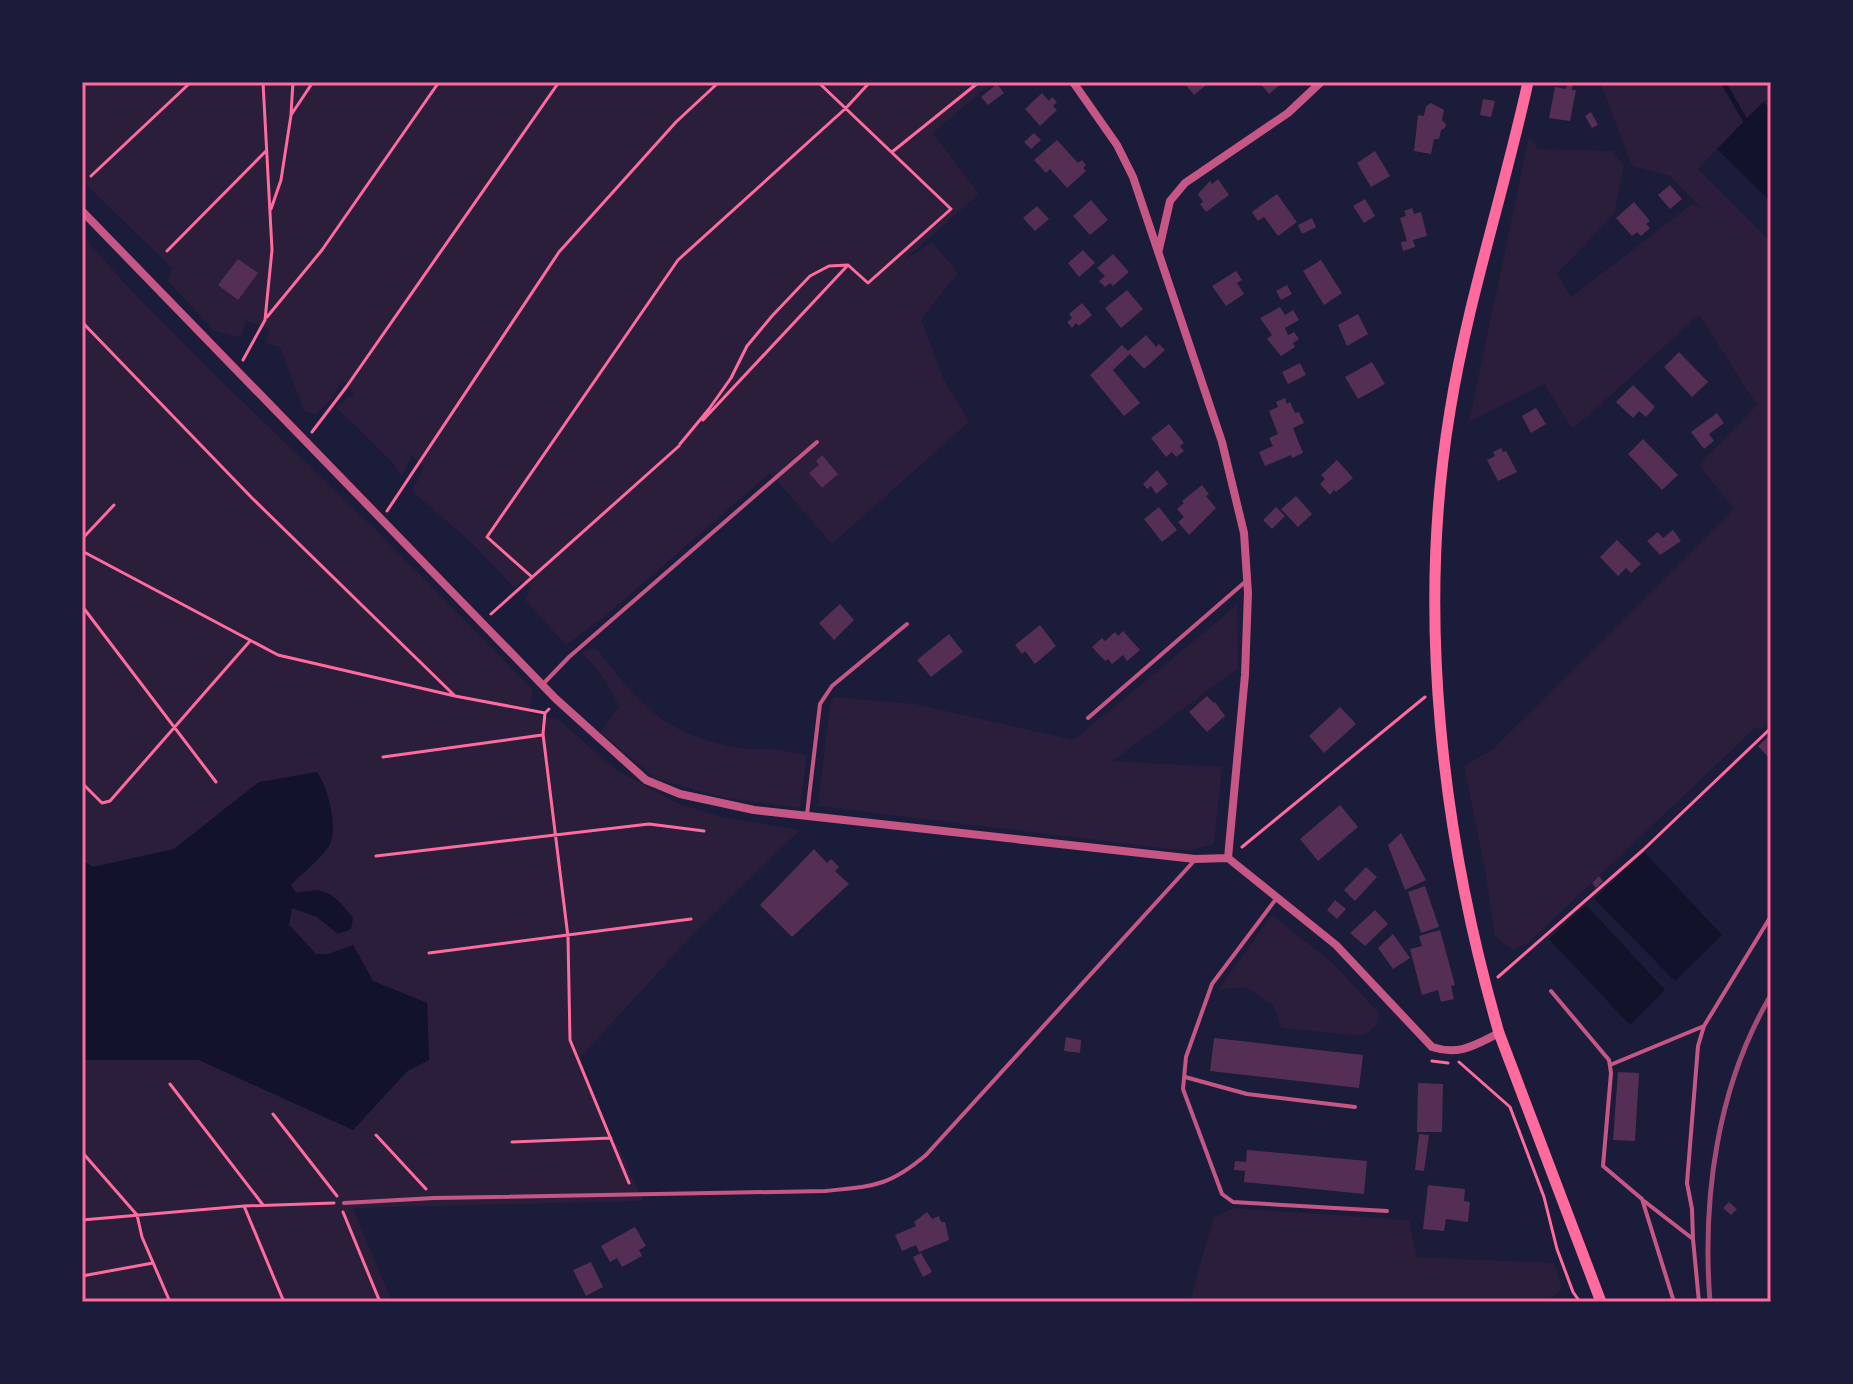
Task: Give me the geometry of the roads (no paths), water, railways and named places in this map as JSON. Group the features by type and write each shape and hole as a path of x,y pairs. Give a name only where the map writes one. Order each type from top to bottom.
{"main road":[{"path":"1530,82 1465,330 1450,411 1434,565 1438,688 1462,882 1486,988 1499,1033 1601,1302"}],"street":[{"path":"1073,82 1117,145 1133,177 1222,442 1244,533 1247,581 1245,675 1228,858"},
{"path":"1159,250 1170,201 1185,183 1288,113 1321,82"},
{"path":"82,211 542,685 646,780 717,804 1195,859 1228,858 1336,945 1432,1047 1446,1052 1465,1051 1499,1033"}],"lane":[{"path":"542,685 569,657 817,442"},
{"path":"1088,718 1247,581"},
{"path":"807,816 820,704 832,686 907,624"},
{"path":"344,1203 434,1198 825,1191 881,1185 907,1171 926,1155 1195,859"},
{"path":"1276,899 1212,984 1186,1057 1183,1089 1222,1194 1233,1202 1387,1211"},
{"path":"1699,1302 1687,1183 1698,1046 1704,1026 1771,916"},
{"path":"1551,991 1600,1048 1610,1065 1603,1166 1693,1239"},
{"path":"1610,1065 1704,1026"},
{"path":"1185,1077 1247,1094 1355,1107"},
{"path":"1642,1199 1674,1302"}],"waterway":[{"path":"1723,82 1745,120"}],"railway":[{"path":"1710,1302 1709,1223 1717,1144 1738,1067 1771,995"}]}
